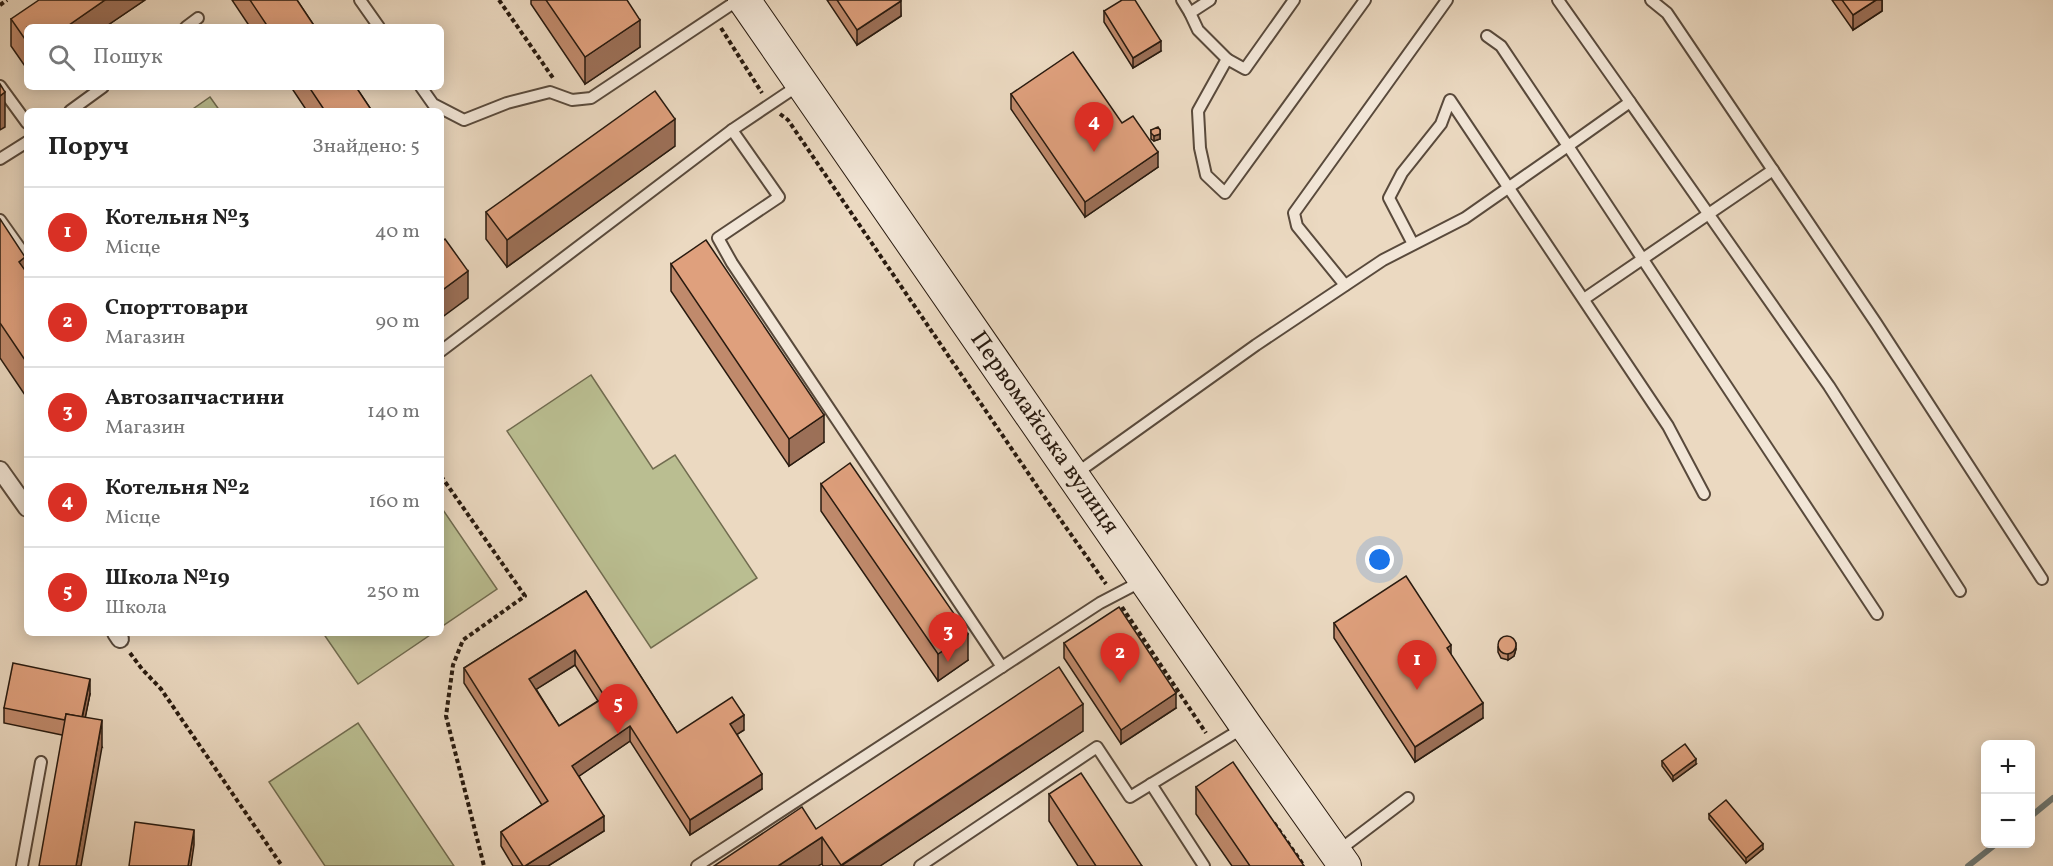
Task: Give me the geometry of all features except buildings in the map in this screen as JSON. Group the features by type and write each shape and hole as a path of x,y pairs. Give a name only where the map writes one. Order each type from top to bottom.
{"main road":[{"name":"Первомайська вулиця","path":"744,0 1340,860"}],"street":[{"path":"0,470 24,504"}],"lane":[{"path":"360,0 377,24"},
{"path":"444,110 464,120 507,103 550,92 572,100 591,98 738,0"},
{"path":"1182,0 1198,30 1227,59 1245,69 1294,0"},
{"path":"1190,12 1210,0"},
{"path":"1227,59 1198,111 1200,148 1206,175 1225,193 1365,0"},
{"path":"1345,285 1297,226 1294,213 1447,0"},
{"path":"1558,0 1829,386 1960,591"},
{"path":"1651,0 1667,13 1876,323 2042,579"},
{"path":"190,24 198,18"},
{"path":"1487,36 1501,46 1877,614"},
{"path":"444,349 732,130 801,84"},
{"path":"0,86 24,119"},
{"path":"74,108 99,90"},
{"path":"423,90 433,104 441,108"},
{"path":"1413,244 1389,198 1402,173 1441,124 1450,100 1668,426 1704,494"},
{"path":"1074,475 1256,345 1345,285 1383,260 1465,218 1630,102"},
{"path":"732,130 779,197 718,238 732,263 1002,667"},
{"path":"0,159 24,144"},
{"path":"1584,299 1773,170"},
{"path":"0,220 24,254"},
{"path":"697,866 1100,603 1145,579"},
{"path":"920,866 1097,747 1130,797 1246,726"},
{"path":"22,866 41,762"},
{"path":"1151,784 1204,866"},
{"path":"1340,860 1408,798"}],"path":[{"path":"0,5 7,0"},
{"path":"499,0 568,98"},
{"path":"713,17 770,104 788,120 1041,492 1115,596 1213,745"},
{"path":"444,480 525,596 464,640 453,665 446,716 484,866"},
{"path":"118,636 142,669 161,689 282,866"},
{"path":"1272,821 1304,866"}],"green space":[{"path":"210,97 218,108 194,108"},
{"path":"591,375 653,469 675,455 757,578 651,648 507,431"},
{"path":"444,511 497,589 444,625"},
{"path":"325,636 429,636 358,684"},
{"path":"358,723 454,866 325,866 269,782"}],"waterway":[{"path":"2035,813 2053,798"},
{"path":"1968,866 1991,848"}],"place":[{"name":"Котельня №2","path":"1094,152"},
{"name":"Автозапчастини","path":"948,662"},
{"name":"Спорттовари","path":"1120,683"},
{"name":"Котельня №3","path":"1417,690"},
{"name":"Школа №19","path":"618,734"}]}
